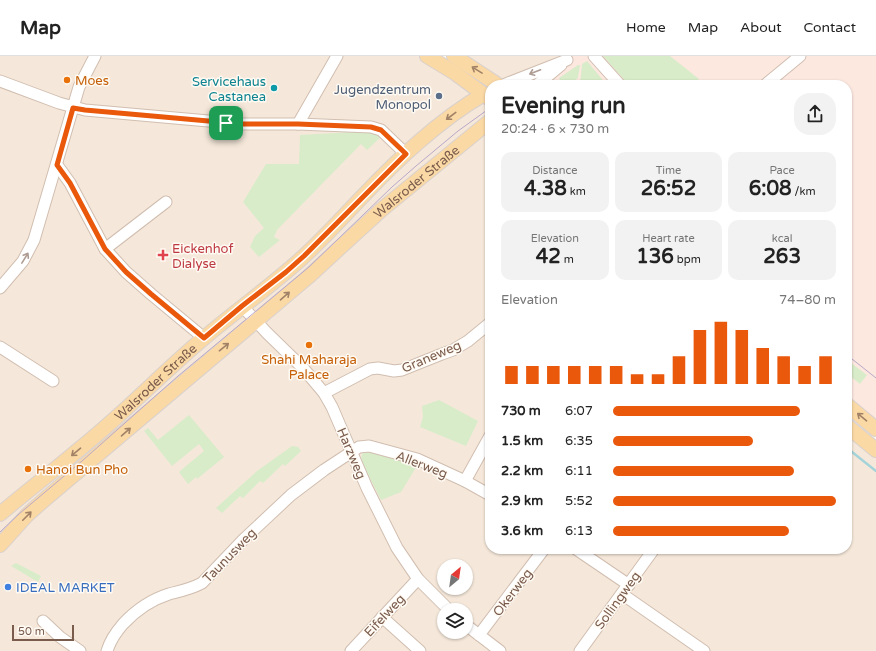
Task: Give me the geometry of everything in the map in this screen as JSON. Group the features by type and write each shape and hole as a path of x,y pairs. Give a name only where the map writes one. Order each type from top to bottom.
{"main road":[{"path":"427,56 485,93"},
{"path":"454,56 490,80"},
{"name":"Walsroder Straße","path":"0,514 113,421 162,374 204,338 286,272 304,256 406,154 432,131 454,114 485,97"},
{"name":"Walsroder Straße","path":"0,545 27,515 44,500 308,277 382,210 485,124"},
{"path":"852,409 876,429"},
{"path":"852,430 876,450"}],"street":[{"path":"0,288 16,271 30,249 57,165 79,87 95,56"},
{"path":"298,124 337,56"},
{"path":"594,56 616,80"},
{"path":"771,80 800,56"},
{"path":"515,80 569,58"},
{"path":"543,80 569,58"},
{"path":"0,81 73,108 85,110 242,124 298,124 364,126 378,128 406,154"},
{"path":"57,165 70,183 105,249 126,272 204,338"},
{"path":"105,249 166,202"},
{"name":"Harzweg","path":"242,306 303,368 324,393 351,451 366,488 397,548 418,579 442,603"},
{"name":"Graneweg","path":"324,393 370,369 378,368 394,371 402,370 453,350 468,341 485,327"},
{"path":"0,346 53,381"},
{"path":"465,480 485,445"},
{"name":"Allerweg","path":"351,451 359,447 369,446 417,459 465,480 485,492"},
{"name":"Taunusweg","path":"107,651 109,644 119,628 139,608 150,601 193,588 202,583 243,540 291,494 351,451"},
{"name":"Okerweg","path":"479,635 540,554"},
{"path":"582,554 704,651"},
{"name":"Sollingweg","path":"580,651 650,554"},
{"name":"Eifelweg","path":"351,651 418,579"},
{"path":"382,617 417,650"},
{"path":"43,621 60,637 80,651"},
{"path":"473,630 500,651"}],"shaded area":[{"path":"0,56 420,56 454,75 485,96 485,554 852,554 852,430 876,449 876,651 0,651"},
{"path":"454,56 571,56 567,60 516,80 495,80"},
{"path":"571,56 876,56 876,429 852,409 852,80 543,80"}],"green space":[{"path":"603,56 670,56 699,79 698,80 625,80"},
{"path":"587,61 603,80 580,80 582,64"},
{"path":"580,65 578,78 575,80 560,80 559,78"},
{"path":"373,131 382,136 367,150 361,144 277,230 274,237 280,240 259,257 250,247 255,236 264,228 243,202 266,164 299,164 300,135"},
{"path":"852,364 867,375 860,384 852,378"},
{"path":"439,400 478,421 466,446 420,427 423,417 422,406"},
{"path":"189,415 224,457 197,479 196,477 188,484 179,472 204,451 199,444 172,466 144,431 148,428 158,440"},
{"path":"292,446 298,447 301,451 285,466 283,464 263,483 260,481 243,498 240,496 222,513 216,508 257,471"},
{"path":"369,451 418,464 401,492 381,500 361,461 362,454"},
{"path":"16,563 41,576 38,582 11,566"}],"waterway":[{"path":"852,452 876,471"}],"tram line":[{"path":"0,532 178,376 309,267 392,187 416,166 458,131 485,112"},
{"path":"852,359 876,378"}],"place":[{"name":"Moes","path":"67,80"},
{"name":"Servicehaus Castanea","path":"274,88"},
{"name":"Jugendzentrum Monopol","path":"439,96"},
{"name":"Eickenhof Dialyse","path":"163,255"},
{"name":"Shahi Maharaja Palace","path":"309,345"},
{"name":"Hanoi Bun Pho","path":"28,469"},
{"name":"IDEAL MARKET","path":"8,587"}],"route":[{"path":"73,108 226,123 364,126 378,128 406,154 304,256 204,338 126,272 105,249 70,183 57,165 73,108"}]}
